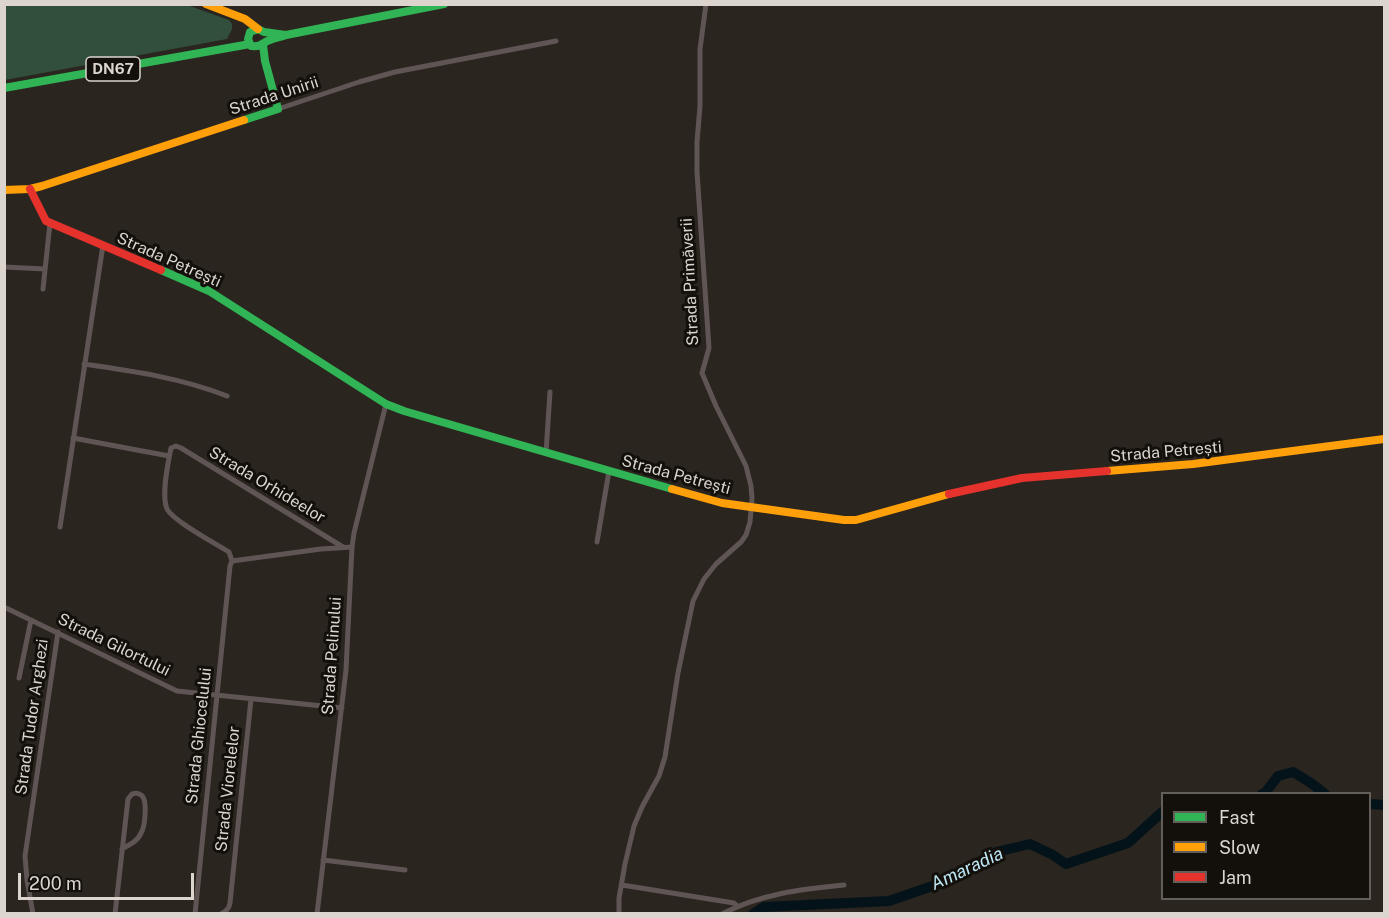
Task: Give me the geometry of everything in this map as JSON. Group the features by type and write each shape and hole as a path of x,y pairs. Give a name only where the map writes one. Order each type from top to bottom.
{"street":[{"path":"206,4 245,19 265,61 278,109"},
{"name":"DN67","path":"4,88 220,49 254,37 286,35 444,4"},
{"name":"Strada Primăverii","path":"619,914 622,885 634,826 659,776 665,757 680,662 693,601 704,579 716,564 741,542 750,522 751,486 746,466 702,373 709,348 697,142 700,106 700,49 706,4"},
{"name":"DN67","path":"254,37 259,47 286,35"},
{"path":"254,37 267,38 265,61"},
{"name":"Strada Unirii","path":"4,190 30,189 359,82 400,71 556,41"},
{"path":"30,189 44,218 50,224 43,289"},
{"name":"Strada Petrești","path":"50,224 208,291 386,404 422,417 609,471 697,496 751,508 856,520 969,489 1022,478 1193,464 1384,439"},
{"path":"60,526 103,245"},
{"path":"4,267 45,269"},
{"path":"84,364 177,380 205,387 227,396"},
{"path":"546,453 550,392"},
{"name":"Strada Pelinului","path":"317,914 346,670 352,547 386,404"},
{"path":"73,438 169,456 164,499 167,510 175,519 229,552 232,561 352,547"},
{"name":"Strada Orhideelor","path":"169,456 171,448 176,446 343,547"},
{"path":"597,542 609,471"},
{"name":"Strada Ghiocelului","path":"195,914 216,694 232,561"},
{"name":"Strada Gilortului","path":"4,607 177,691 216,694"},
{"path":"19,678 31,620"},
{"name":"Strada Tudor Arghezi","path":"33,914 25,856 58,632"},
{"path":"216,694 342,708"},
{"name":"Strada Viorelelor","path":"221,914 226,911 230,903 251,699"},
{"path":"115,914 122,849 128,799 132,794 142,795 145,800 145,815 142,832 136,840 122,849"},
{"path":"323,860 405,870"},
{"path":"622,885 734,903 737,906"},
{"path":"722,914 737,906 781,892 844,885"}],"green space":[{"path":"5,4 187,5 229,20 232,29 227,39 5,80"}],"waterway":[{"name":"Amaradia","path":"1266,792 1278,776 1293,772 1322,792"},
{"name":"Amaradia","path":"1371,804 1384,805"},
{"name":"Amaradia","path":"753,914 764,907 889,901 947,881 996,852 1030,844 1066,864 1128,843 1161,813"}],"traffic: fast":[{"path":"286,35 258,29 250,32 248,39 251,46 258,46 286,35 444,4"},
{"path":"4,88 250,44"},
{"path":"244,120 278,109 263,45"},
{"path":"161,270 209,291 386,404 672,489"}],"traffic: slow":[{"path":"206,4 245,19 258,29"},
{"path":"4,190 42,186 244,120"},
{"path":"1107,471 1193,464 1384,439"},
{"path":"672,489 722,503 844,520 856,520 949,494"}],"traffic: jam":[{"path":"30,189 46,221 161,270"},
{"path":"949,494 1022,478 1107,471"}]}
